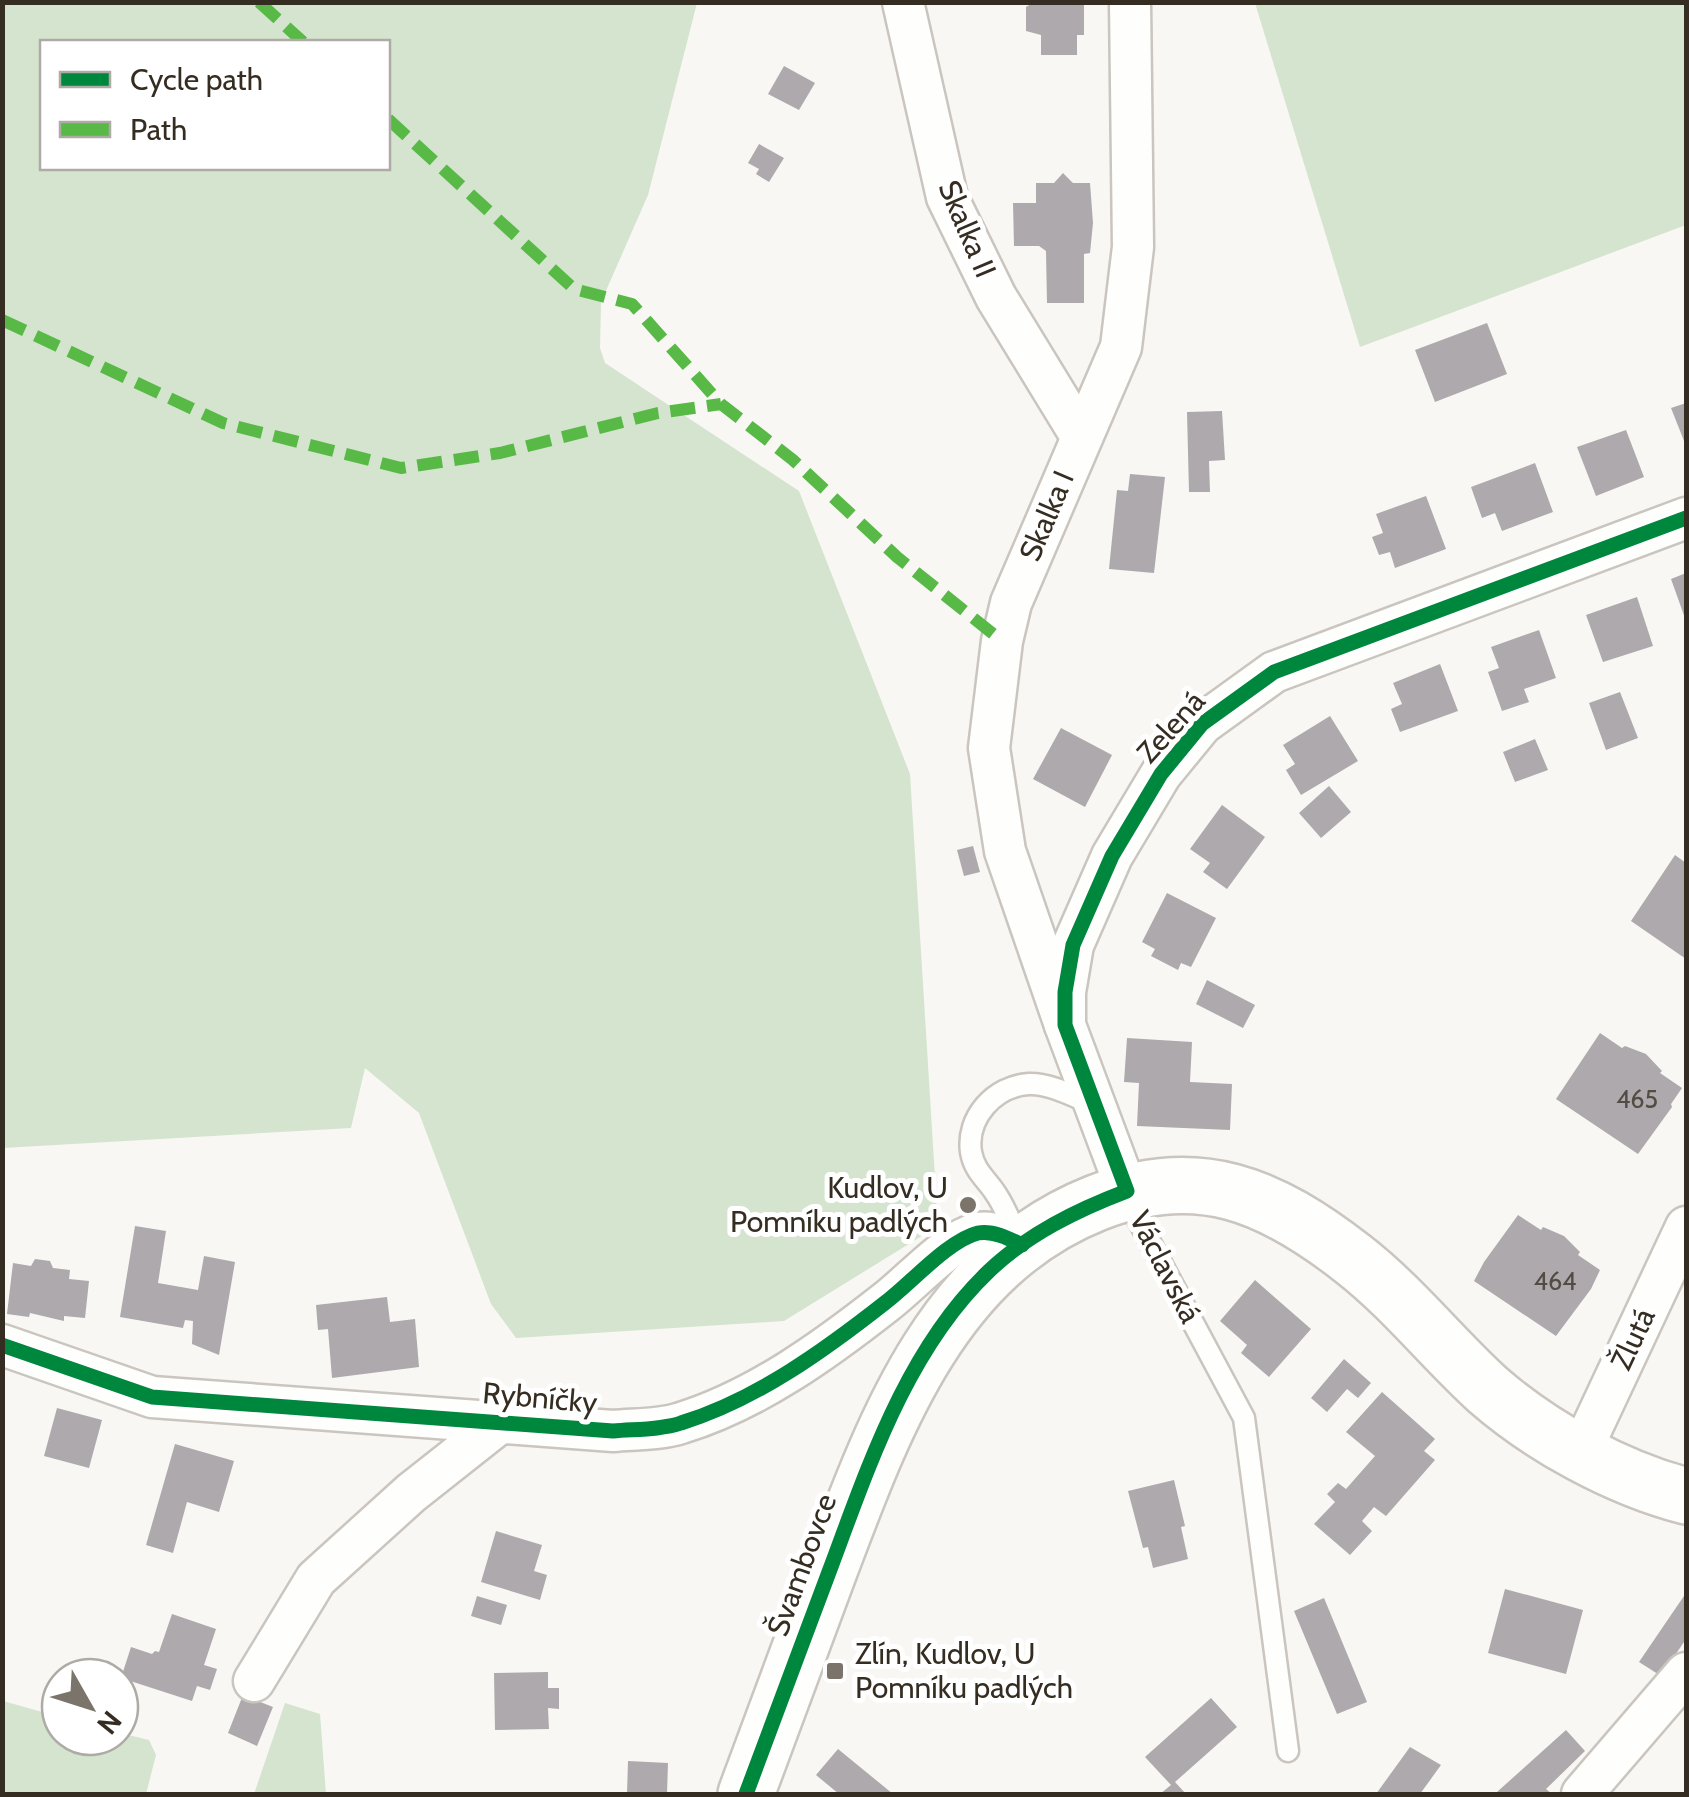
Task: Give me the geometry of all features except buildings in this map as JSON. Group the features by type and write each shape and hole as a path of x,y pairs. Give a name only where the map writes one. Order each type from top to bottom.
{"street":[{"name":"Skalka II","path":"903,2 947,197 996,297 1082,436"},
{"name":"Skalka I","path":"1065,1024 1005,851 988,748 1011,603 1120,347 1133,247 1130,2"},
{"name":"Zelená","path":"1127,1191 1065,1024 1072,945 1112,856 1161,774 1202,724 1274,672 1686,518"},
{"name":"Václavská","path":"1127,1191 1166,1184 1200,1185 1232,1190 1281,1209 1358,1262 1490,1391 1532,1424 1627,1474 1686,1496"},
{"name":"Švambovce","path":"746,1794 866,1475 921,1359 964,1297 991,1269 1074,1212 1127,1191"},
{"name":"Žlutá","path":"1581,1451 1686,1227"},
{"name":"Rybníčky","path":"2,1345 152,1397 613,1431 678,1425 737,1402 792,1369 884,1304 958,1243 980,1232 1022,1245"},
{"name":"Rybníčky","path":"254,1681 316,1579 411,1493 500,1422"},
{"path":"1582,1794 1686,1673"}],"lane":[{"path":"1022,1245 994,1192 979,1175 971,1153 971,1132 982,1108 1005,1089 1031,1084 1097,1106"},
{"name":"Václavská","path":"1127,1191 1136,1216 1244,1418 1288,1751"}],"green space":[{"path":"3,2 697,3 648,195 601,302 600,348 605,363 799,491 910,774 938,1226 784,1321 516,1338 491,1304 419,1113 365,1068 351,1128 3,1148"},
{"path":"1255,3 1686,3 1686,225 1360,347"},
{"path":"3,1701 40,1711 40,1757 140,1757 140,1738 149,1740 156,1755 146,1794 3,1794"},
{"path":"285,1703 320,1714 326,1794 254,1794"}],"marked path":[{"path":"259,2 301,40"},
{"path":"390,121 574,289 632,304 721,404 793,460 897,557 1002,641"},
{"path":"2,320 223,423 401,468 500,453 658,413 721,404"}],"cycle path":[{"path":"746,1794 875,1452 892,1412 934,1337 989,1271 1020,1246 1072,1215 1127,1191 1065,1025 1065,992 1073,945 1112,856 1161,774 1202,724 1274,672 1686,518"},
{"path":"2,1345 152,1397 613,1431 656,1428 709,1413 789,1372 863,1320 967,1237 990,1233 1022,1245"}],"place":[{"name":"Kudlov, U Pomníku padlých","path":"968,1205"},
{"name":"Zlín, Kudlov, U Pomníku padlých","path":"835,1671"}]}
